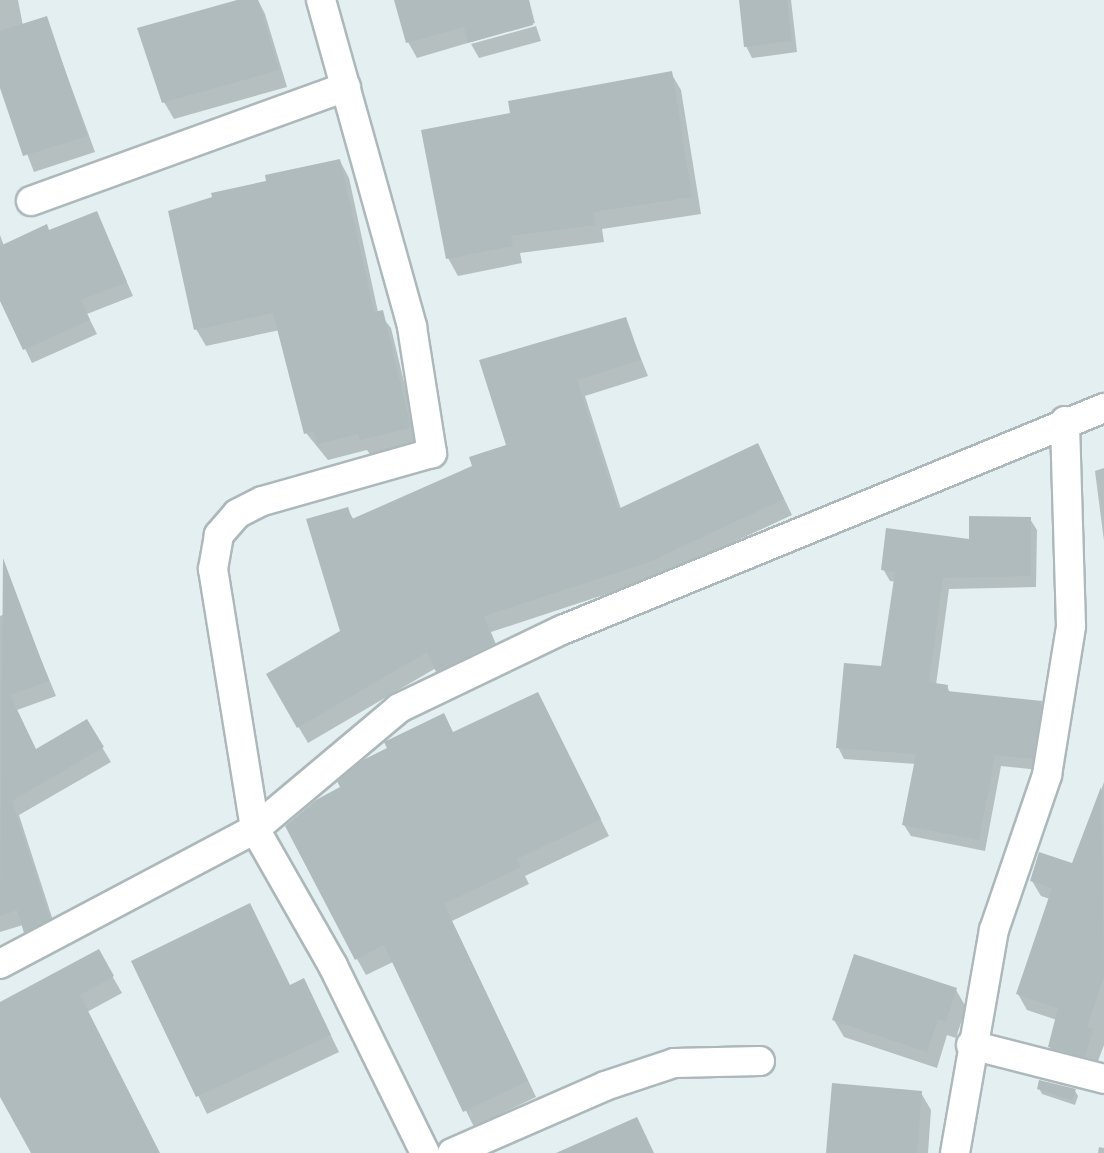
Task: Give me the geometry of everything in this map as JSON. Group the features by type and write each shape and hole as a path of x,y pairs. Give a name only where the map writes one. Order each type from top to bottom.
{"street":[{"path":"321,0 412,327 432,453 262,501 237,514 219,536 214,569 255,829 333,966 425,1153"},
{"path":"31,201 346,87"},
{"path":"0,964 255,829 399,708 562,630 1065,421 1104,408"},
{"path":"955,1153 971,1045 994,930 1047,775 1071,626 1065,421"},
{"path":"971,1045 1104,1079"},
{"path":"452,1153 605,1086 674,1063 760,1061"}],"building":[{"path":"237,0 258,0 279,70 162,103 137,28"},
{"path":"394,0 529,0 533,25 468,43 464,27 406,43"},
{"path":"739,0 787,0 792,41 744,47"},
{"path":"47,16 87,136 23,156 0,88 0,31"},
{"path":"672,71 692,197 594,212 595,225 511,236 513,246 446,259 421,130 510,113 508,101"},
{"path":"340,159 374,312 383,310 411,428 360,440 358,434 317,444 314,431 304,434 273,313 194,330 168,211 212,197 211,193 266,181 265,175"},
{"path":"97,211 127,282 81,300 90,320 23,350 0,301 0,246 47,224 49,230"},
{"path":"626,317 641,360 577,380 618,509 758,443 784,499 649,562 484,616 494,643 436,672 427,652 297,728 266,674 340,631 306,519 348,507 352,519 472,466 469,457 506,445 479,360"},
{"path":"969,516 1031,517 1031,576 943,578 929,682 948,685 947,691 1042,701 1033,759 995,755 979,840 902,825 916,754 836,748 844,663 881,666 895,572 881,570 886,528 969,539"},
{"path":"3,558 49,681 10,695 36,749 87,719 104,747 12,801 50,919 24,933 17,910 0,916"},
{"path":"538,692 601,819 517,859 521,867 444,904 528,1081 463,1112 384,945 355,960 285,826 316,800 340,787 337,781 363,760 387,748 384,742 444,713 453,732"},
{"path":"1101,787 1104,976 1087,1027 1093,1029 1085,1057 1048,1047 1058,1008 1016,994 1052,888 1030,881 1039,852 1072,863"},
{"path":"250,903 290,985 304,978 331,1035 196,1097 131,961"},
{"path":"99,949 114,976 80,995 160,1153 31,1153 0,1097 0,1002"},
{"path":"854,954 957,988 946,1022 938,1019 927,1052 832,1020"},
{"path":"1039,1080 1076,1089 1072,1100 1037,1089"},
{"path":"832,1083 922,1091 917,1153 826,1153"},
{"path":"637,1117 654,1153 556,1153"}]}
